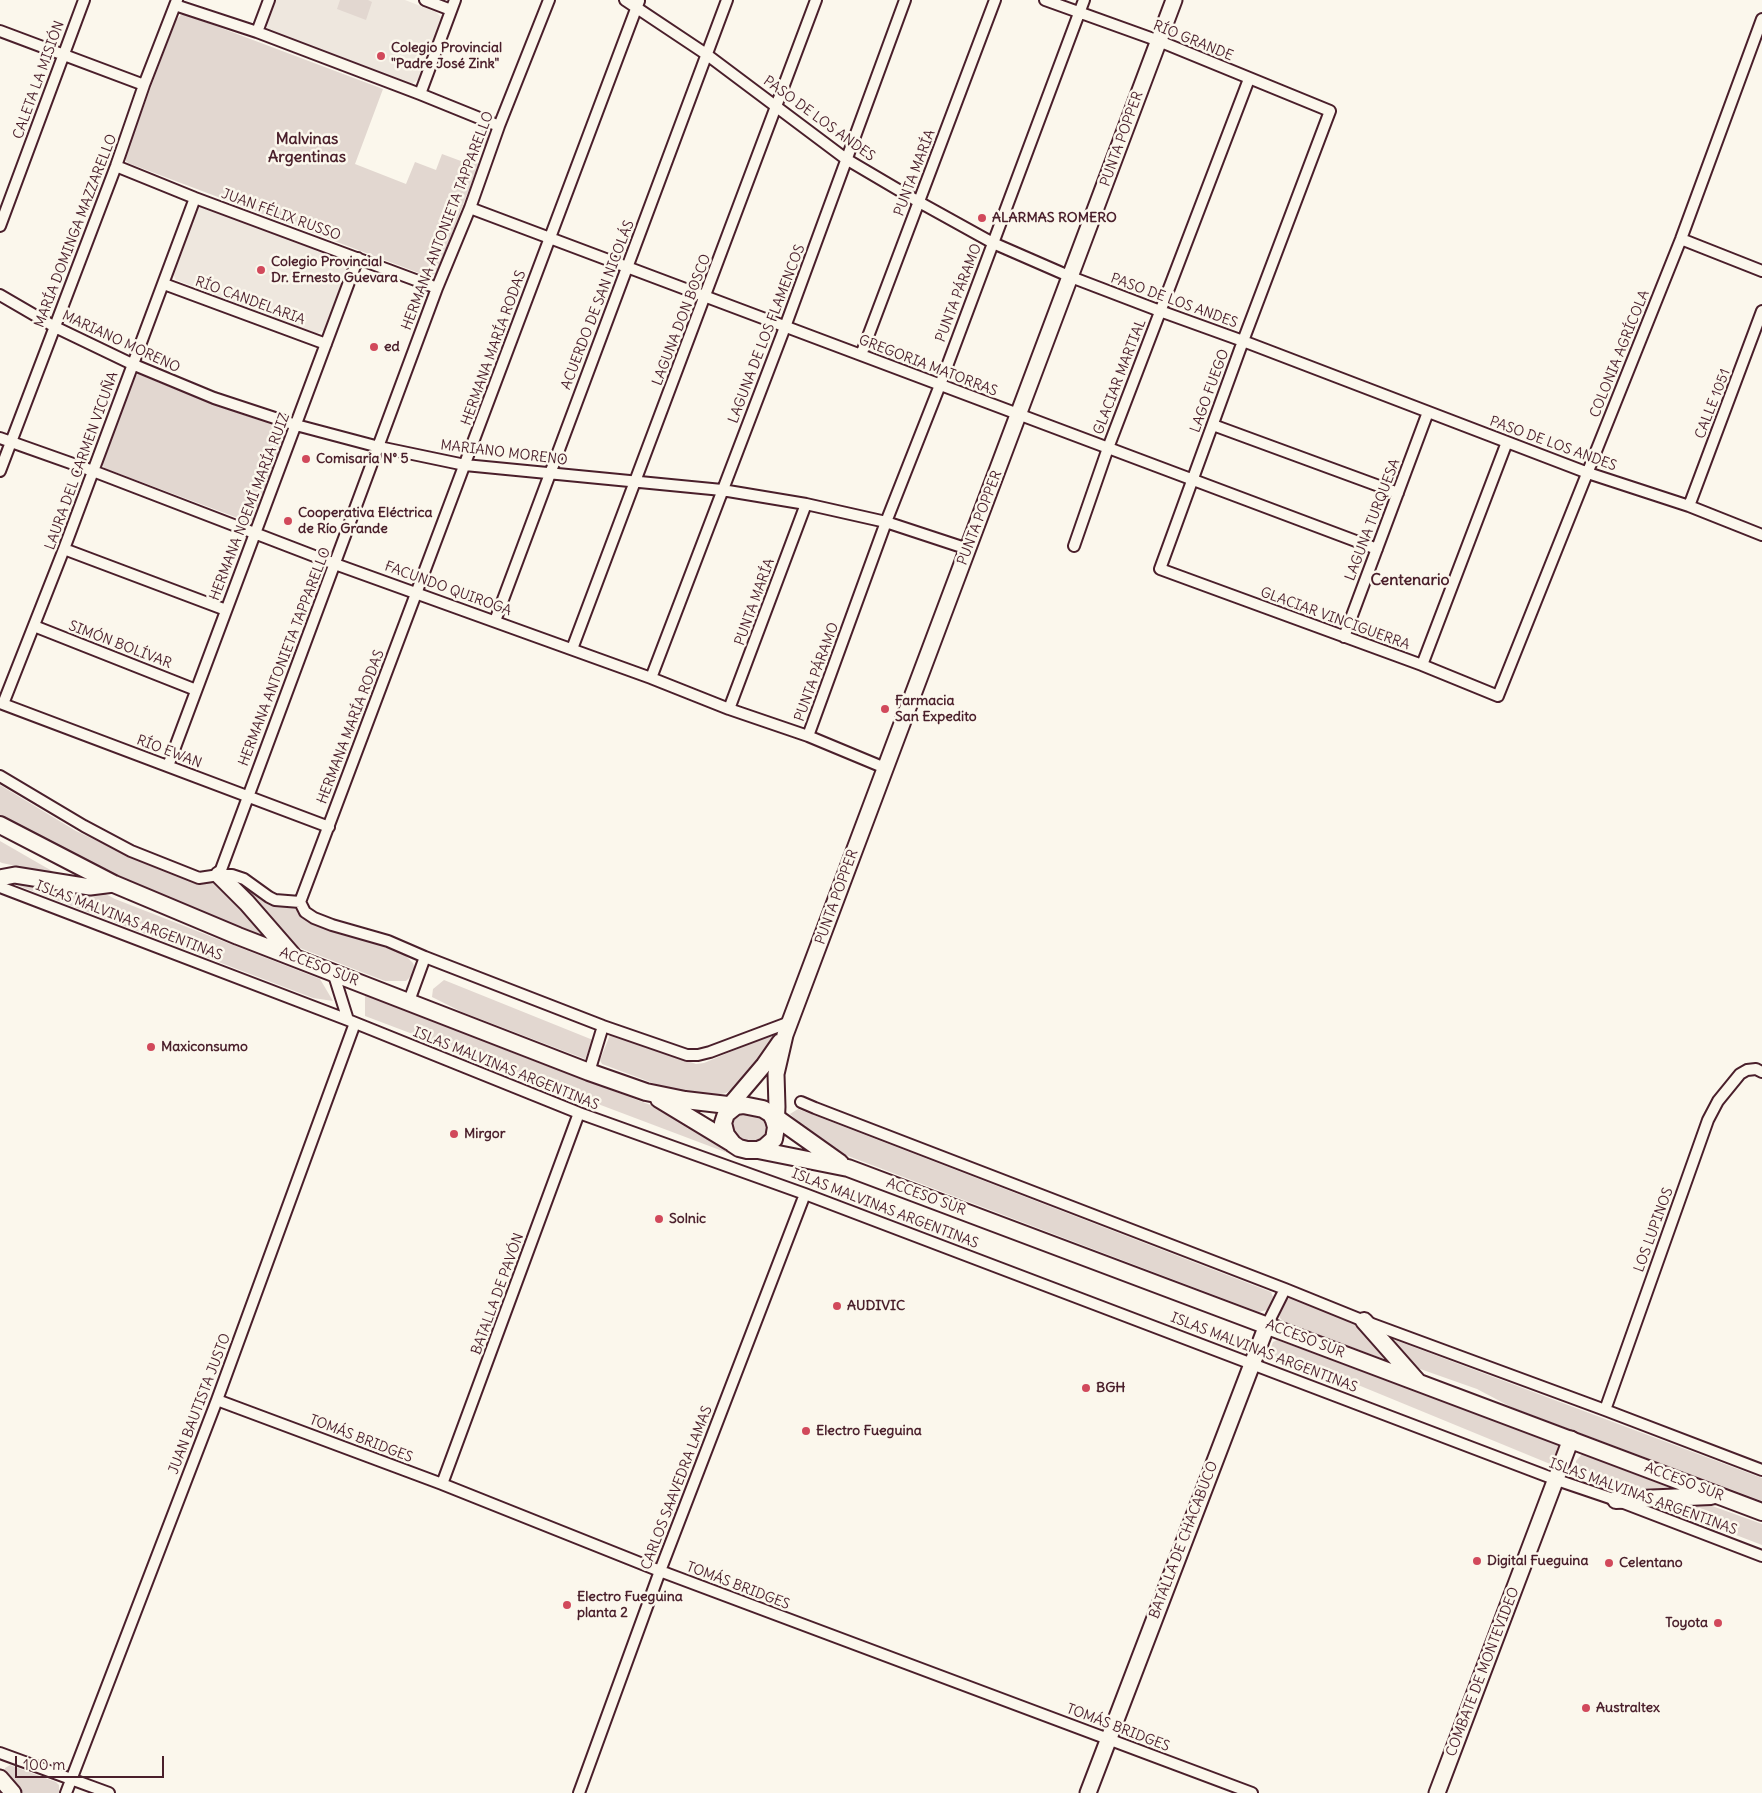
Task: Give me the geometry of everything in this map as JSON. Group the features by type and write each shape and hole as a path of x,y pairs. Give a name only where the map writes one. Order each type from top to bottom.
{"main road":[{"name":"ACCESO SUR","path":"0,825 114,884 295,959 646,1092 731,1109"},
{"path":"219,875 247,903 295,959"},
{"name":"ACCESO SUR","path":"646,1092 733,1144"},
{"path":"750,1105 758,1107 775,1120 774,1139 758,1150 747,1150 733,1144 728,1139 724,1129 724,1119 731,1109 750,1105"},
{"name":"ACCESO SUR","path":"775,1120 848,1168"},
{"name":"ACCESO SUR","path":"758,1150 848,1168 1762,1512"},
{"path":"1364,1321 1418,1383"},
{"path":"1616,1500 1718,1495"}],"street":[{"name":"CALETA LA MISIÓN","path":"0,226 84,0"},
{"path":"257,32 270,0"},
{"path":"425,0 452,10"},
{"path":"420,94 455,0"},
{"name":"HERMANA ANTONIETA TAPPARELLO","path":"219,875 437,288 470,208 499,126 549,0"},
{"name":"PASO DE LOS ANDES","path":"625,0 638,3 846,159 993,244 1071,277 1506,442 1588,473 1689,506 1762,535"},
{"name":"ACUERDO DE SAN NICOLÁS","path":"495,621 727,0"},
{"name":"LAGUNA DON BOSCO","path":"572,649 706,297 816,0"},
{"name":"LAGUNA DE LOS FLAMENCOS","path":"651,678 785,327 906,0"},
{"name":"PUNTA MARÍA","path":"861,355 995,0"},
{"name":"RÍO GRANDE","path":"1045,0 1159,41 1330,111"},
{"name":"PUNTA PÁRAMO","path":"808,736 886,522 940,385 1084,0"},
{"name":"PUNTA POPPER","path":"775,1120 776,1074 788,1028 1174,0"},
{"path":"176,2 420,94 499,126"},
{"name":"MARÍA DOMINGA MAZZARELLO","path":"0,471 176,2"},
{"name":"HERMANA MARÍA RODAS","path":"300,902 638,3"},
{"name":"COLONIA AGRÍCOLA","path":"1498,696 1681,239 1762,20"},
{"path":"0,31 144,85"},
{"name":"GLACIAR MARTIAL","path":"1074,546 1108,448 1248,79"},
{"name":"LAGO FUEGO","path":"1160,569 1243,341 1330,111"},
{"name":"JUAN FÉLIX RUSSO","path":"116,166 195,198 437,288"},
{"name":"LAURA DEL CARMEN VICUÑA","path":"1,704 64,549 195,198"},
{"name":"GREGORIA MATORRAS","path":"470,208 1377,549"},
{"path":"1681,239 1762,271"},
{"name":"HERMANA NOEMÍ MARÍA RUIZ","path":"168,766 358,258"},
{"name":"RÍO CANDELARIA","path":"164,284 326,344"},
{"name":"MARIANO MORENO","path":"0,295 55,327 132,364 214,398 296,425 379,447 465,465 635,480 722,490 806,504 886,522 968,549"},
{"name":"CALLE 1051","path":"1689,506 1762,311"},
{"name":"LAGUNA TURQUESA","path":"1344,637 1428,412"},
{"path":"1213,425 1398,493"},
{"name":"FACUNDO QUIROGA","path":"0,438 93,471 335,564 417,592 651,678 729,709 808,736 885,768"},
{"path":"1422,665 1506,442"},
{"name":"PUNTA MARÍA","path":"729,709 806,504"},
{"path":"64,549 226,610"},
{"name":"GLACIAR VINCIGUERRA","path":"1160,569 1422,665 1498,696"},
{"name":"SIMÓN BOLÍVAR","path":"34,626 196,690"},
{"name":"RÍO EWAN","path":"1,704 329,827"},
{"path":"0,776 131,852 199,878 232,875 244,879 275,900 300,902 305,912 314,918 388,941 603,1026 687,1055 710,1052 788,1028"},
{"path":"0,878 15,875 90,887 114,884"},
{"name":"ISLAS MALVINAS ARGENTINAS","path":"0,887 351,1022 579,1113 805,1194 1762,1556"},
{"path":"409,1002 425,957"},
{"path":"333,972 351,1022"},
{"name":"JUAN BAUTISTA JUSTO","path":"66,1793 217,1400 351,1022"},
{"path":"589,1072 603,1026"},
{"name":"PUNTA POPPER","path":"731,1109 764,1065 788,1028"},
{"name":"LOS LUPINOS","path":"1605,1410 1708,1120 1718,1101 1740,1074 1747,1070 1756,1069 1762,1072"},
{"path":"776,1074 783,1104 788,1116 820,1149"},
{"path":"801,1102 1364,1321 1762,1470"},
{"name":"BATALLA DE PAVÓN","path":"442,1484 579,1113"},
{"name":"CARLOS SAAVEDRA LAMAS","path":"579,1793 660,1571 805,1194"},
{"name":"BATALLA DE CHACABUCO","path":"1088,1793 1252,1363 1267,1325 1285,1289"},
{"name":"TOMÁS BRIDGES","path":"217,1400 442,1484 660,1571 1252,1793"},
{"name":"COMBATE DE MONTEVIDEO","path":"1437,1793 1571,1439"},
{"path":"0,1753 109,1793"},
{"path":"0,1778 13,1793"}],"shaded area":[{"name":"Colegio Provincial \"Padre José Zink\"","path":"276,0 405,0 436,12 441,17 441,20 419,79 412,84 269,32 267,30 267,23"},
{"path":"340,0 368,0 372,2 366,20 337,9"},
{"path":"184,14 383,89 355,164 406,184 415,162 436,170 442,154 469,164 483,126 488,130 489,137 486,145 481,147 475,162 479,164 436,274 427,276 126,161 126,154 176,20"},
{"name":"Colegio Provincial Dr. Ernesto Guevara","path":"200,206 207,206 345,260 347,269 324,330 315,333 176,280 173,274 196,211"},
{"path":"138,374 210,403 284,429 285,435 253,520 246,521 104,468 102,462 133,378"},
{"path":"0,785 76,831 147,864 180,877 216,882 272,939 176,905 0,817"},
{"path":"0,841 59,875 0,862"},
{"path":"232,878 296,908 298,914 324,925 400,950 413,963 415,969 413,974 406,981 385,981 287,943"},
{"path":"6,881 100,891 115,899 320,979 333,1001 313,998"},
{"path":"444,980 593,1040 585,1059 462,1012 432,997 433,989"},
{"path":"365,994 526,1058 685,1118 741,1158 365,1016"},
{"path":"780,1031 773,1045 732,1089 726,1093 711,1096 685,1095 602,1064 600,1060 610,1035 613,1034 696,1064 704,1063"},
{"path":"798,1109 1271,1292 1273,1297 1267,1310 1259,1312 827,1148 790,1114"},
{"path":"740,1112 754,1112 768,1122 770,1133 756,1144 741,1141 731,1129 730,1121"},
{"path":"1290,1298 1363,1326 1392,1362 1284,1322 1280,1318 1279,1312 1285,1300"},
{"path":"1277,1340 1563,1446 1555,1466 1290,1357 1283,1363 1271,1358 1269,1352 1273,1342"},
{"path":"1395,1340 1762,1478 1762,1501 1513,1408 1477,1389 1406,1364"},
{"path":"1582,1454 1681,1492 1627,1492 1627,1487 1588,1471 1584,1476 1578,1472 1576,1466 1576,1461"},
{"path":"1650,1502 1704,1503 1762,1524 1762,1545"},
{"path":"10,1765 56,1782 59,1785 59,1793 23,1793 5,1773 5,1768"}],"place":[{"name":"Colegio Provincial \"Padre José Zink\"","path":"381,56"},
{"name":"ALARMAS ROMERO","path":"982,218"},
{"name":"Colegio Provincial Dr. Ernesto Guevara","path":"261,270"},
{"name":"ed","path":"374,347"},
{"name":"Comisaría N° 5","path":"306,459"},
{"name":"Cooperativa Eléctrica de Río Grande","path":"288,521"},
{"name":"Farmacia San Expedito","path":"885,709"},
{"name":"Maxiconsumo","path":"151,1047"},
{"name":"Mirgor","path":"454,1134"},
{"name":"Solnic","path":"659,1219"},
{"name":"AUDIVIC","path":"837,1306"},
{"name":"BGH","path":"1086,1388"},
{"name":"Electro Fueguina","path":"806,1431"},
{"name":"Digital Fueguina","path":"1477,1561"},
{"name":"Celentano","path":"1609,1563"},
{"name":"Electro Fueguina planta 2","path":"567,1605"},
{"name":"Toyota","path":"1718,1623"},
{"name":"Australtex","path":"1586,1708"}],"district":[{"name":"Malvinas Argentinas","path":"307,148"},
{"name":"Centenario","path":"1410,580"}]}
